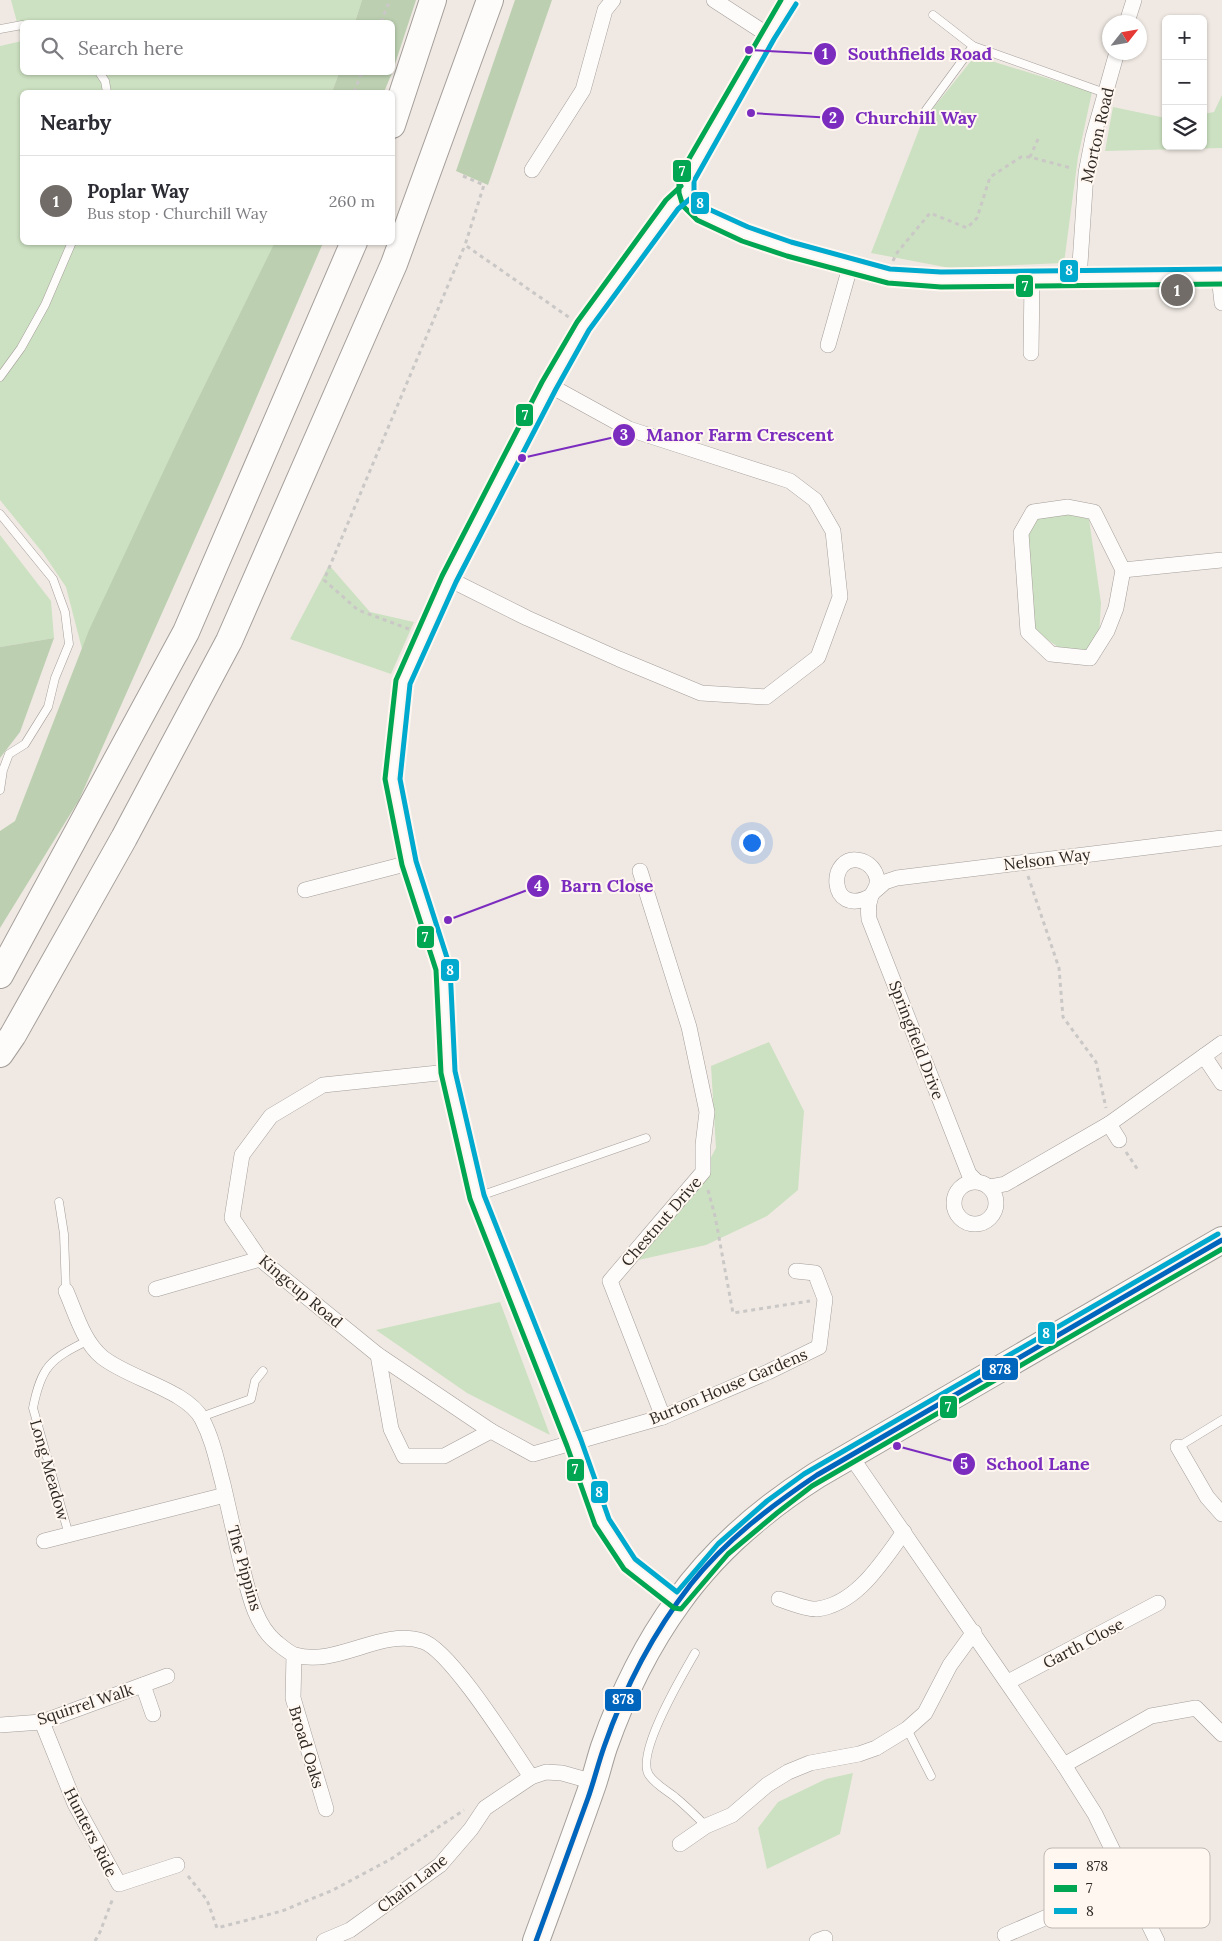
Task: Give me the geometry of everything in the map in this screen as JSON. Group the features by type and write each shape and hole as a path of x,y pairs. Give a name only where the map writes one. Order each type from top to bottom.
{"highway":[{"path":"395,116 433,0"},
{"path":"0,1054 13,1035 124,838 229,641 394,264 490,0"},
{"path":"0,975 186,632 353,245"},
{"path":"536,1941 594,1782 604,1748 630,1683 645,1654 678,1602 723,1549 772,1507 808,1480 1222,1240"}],"street":[{"path":"532,170 584,90 605,10 613,0"},
{"path":"714,0 768,35"},
{"path":"790,0 686,179 686,192 690,204 700,213 745,234 789,249 889,276 924,280 1221,276 1222,303"},
{"path":"1129,15 1134,0"},
{"name":"Morton Road","path":"1079,279 1086,173 1105,93 1115,60"},
{"path":"678,1602 630,1564 602,1522 574,1443 477,1197 448,1072 443,969 409,863 392,779 403,682 449,580 549,385 583,326 672,204 686,192"},
{"path":"828,345 850,267"},
{"path":"1031,353 1032,280"},
{"path":"449,580 527,618 701,693 766,697 818,657 840,596 833,532 815,500 790,481 629,429 549,385"},
{"path":"1068,507 1094,512 1123,570 1116,608 1107,631 1090,658 1051,654 1028,632 1022,533 1034,512 1068,507"},
{"path":"1123,570 1222,560"},
{"name":"Nelson Way","path":"874,893 885,882 897,878 1222,838"},
{"path":"305,890 409,863"},
{"name":"Chestnut Drive","path":"640,871 691,1036 707,1112 703,1145 703,1172 610,1281 663,1417"},
{"name":"Springfield Drive","path":"874,893 868,908 869,919 969,1174 983,1184 1005,1184 1109,1124 1222,1043"},
{"path":"1204,1056 1222,1083"},
{"name":"Kingcup Road","path":"448,1072 323,1085 271,1116 242,1155 232,1218 260,1259 378,1355 491,1431 533,1454 574,1443"},
{"path":"1109,1124 1118,1140"},
{"path":"156,1289 260,1259"},
{"name":"Burton House Gardens","path":"574,1443 663,1417 768,1372 819,1347 825,1299 815,1273 796,1271"},
{"name":"The Pippins","path":"66,1291 87,1341 102,1357 121,1370 168,1391 186,1403 201,1417 213,1442 248,1592 261,1624 274,1641 294,1655"},
{"path":"378,1355 391,1429 404,1456 444,1456 491,1431"},
{"path":"1178,1447 1207,1497 1222,1514"},
{"path":"850,1456 974,1632 1064,1765 1095,1814 1112,1848"},
{"name":"Long Meadow","path":"44,1541 225,1495"},
{"path":"779,1599 816,1610 842,1600 867,1582 904,1532"},
{"name":"Garth Close","path":"1008,1682 1158,1603"},
{"path":"680,1844 706,1826 732,1815 767,1785 788,1772 810,1763 859,1754 876,1748 907,1729 925,1713 950,1665 974,1632"},
{"path":"294,1655 317,1656 344,1653 398,1637 423,1641 442,1653 531,1777"},
{"name":"Broad Oaks","path":"294,1655 293,1698 326,1809"},
{"name":"Squirrel Walk","path":"0,1724 42,1722 167,1676"},
{"path":"143,1685 153,1714"},
{"path":"1064,1765 1151,1716 1196,1708 1222,1734"},
{"name":"Hunters Ride","path":"42,1722 75,1804 119,1884 177,1866"},
{"name":"Chain Lane","path":"324,1941 350,1930 440,1865 471,1829 485,1808 531,1777 546,1772 562,1773 594,1782"},
{"path":"1004,1935 1044,1918"},
{"path":"1152,1928 1158,1941"}],"lane":[{"path":"933,15 973,46 1105,93"},
{"path":"0,29 20,25"},
{"path":"926,110 973,46"},
{"path":"101,75 105,81 107,90"},
{"path":"0,377 22,348 44,305 71,245"},
{"path":"0,514 53,579 65,612 69,644 55,678 48,707 25,744 9,754 3,770 0,790"},
{"path":"477,1197 646,1138"},
{"path":"59,1202 64,1234 66,1291"},
{"name":"Long Meadow","path":"69,1535 33,1408 37,1388 45,1369 62,1353 87,1341"},
{"path":"201,1417 251,1399 255,1381 263,1371"},
{"path":"1178,1447 1222,1420"},
{"path":"695,1653 667,1704 645,1760 648,1773 660,1787 674,1796 706,1826"},
{"path":"907,1729 931,1776"}],"path":[{"path":"382,20 390,0"},
{"path":"355,90 361,75"},
{"path":"1030,157 1038,139"},
{"path":"889,276 896,254 930,213 967,228 977,218 990,177 1021,157 1030,157 1086,173"},
{"path":"425,634 358,610 324,580 465,245 484,186 463,176"},
{"path":"465,245 583,326"},
{"path":"1024,861 1039,911 1060,968 1063,1017 1096,1062 1109,1124"},
{"path":"703,1172 715,1216 733,1313 825,1299"},
{"path":"177,1866 194,1882 207,1900 217,1928 282,1911 333,1890 391,1859 462,1810 485,1808"},
{"path":"95,1941 119,1884"}],"green space":[{"path":"11,0 362,0 356,20 20,20 20,34"},
{"path":"362,0 416,0 395,64 395,20 356,20"},
{"path":"515,0 552,0 488,185 456,171"},
{"path":"20,41 20,75 338,75 333,90 20,90 20,245 274,245 186,423 82,649 66,587 43,553 0,500 0,46"},
{"path":"975,56 1092,92 1078,157 1064,263 950,268 871,253 922,122"},
{"path":"338,75 391,75 385,90 333,90"},
{"path":"1222,95 1222,148 1207,148 1207,113 1214,112"},
{"path":"1113,107 1162,117 1162,150 1105,151"},
{"path":"274,245 322,245 222,478 79,800 0,928 0,831 15,821 89,630 186,423"},
{"path":"1066,514 1089,519 1101,603 1099,636 1088,651 1058,647 1035,631 1021,533 1040,517"},
{"path":"0,535 51,601 54,638 0,647"},
{"path":"329,565 370,612 414,622 391,674 290,639"},
{"path":"54,638 20,732 0,758 0,647"},
{"path":"769,1042 804,1111 798,1190 767,1216 706,1245 634,1261 703,1172 716,1148 711,1066"},
{"path":"500,1302 550,1435 467,1393 376,1330"},
{"path":"853,1773 840,1834 767,1869 758,1828 778,1802 826,1779"}],"transit line":[{"name":"7","path":"781,0 679,176 679,193 683,206 697,220 742,241 787,256 888,283 941,287 1222,284"},
{"name":"8","path":"796,4 774,39 694,181 696,199 704,207 748,227 791,242 890,269 941,272 1222,269"},
{"name":"7","path":"681,186 666,200 577,322 542,382 442,576 396,680 385,779 402,865 436,970 441,1073 470,1199 567,1446 595,1525 624,1569 674,1608 681,1609 728,1554 812,1486 1222,1249"},
{"name":"8","path":"691,198 678,209 589,330 556,389 456,582 410,684 400,779 416,861 450,967 455,1071 484,1195 581,1440 609,1519 635,1559 677,1592 718,1544 767,1501 804,1474 1218,1234"},
{"name":"878","path":"536,1941 588,1798 612,1725 630,1683 652,1642 677,1603 691,1584 719,1553 766,1512 817,1475 1222,1240"}],"place":[{"name":"Southfields Road","path":"749,50"},
{"name":"Churchill Way","path":"751,113"},
{"name":"Poplar Way","path":"1177,290"},
{"name":"Manor Farm Crescent","path":"522,458"},
{"name":"Barn Close","path":"448,920"},
{"name":"School Lane","path":"897,1446"}]}
